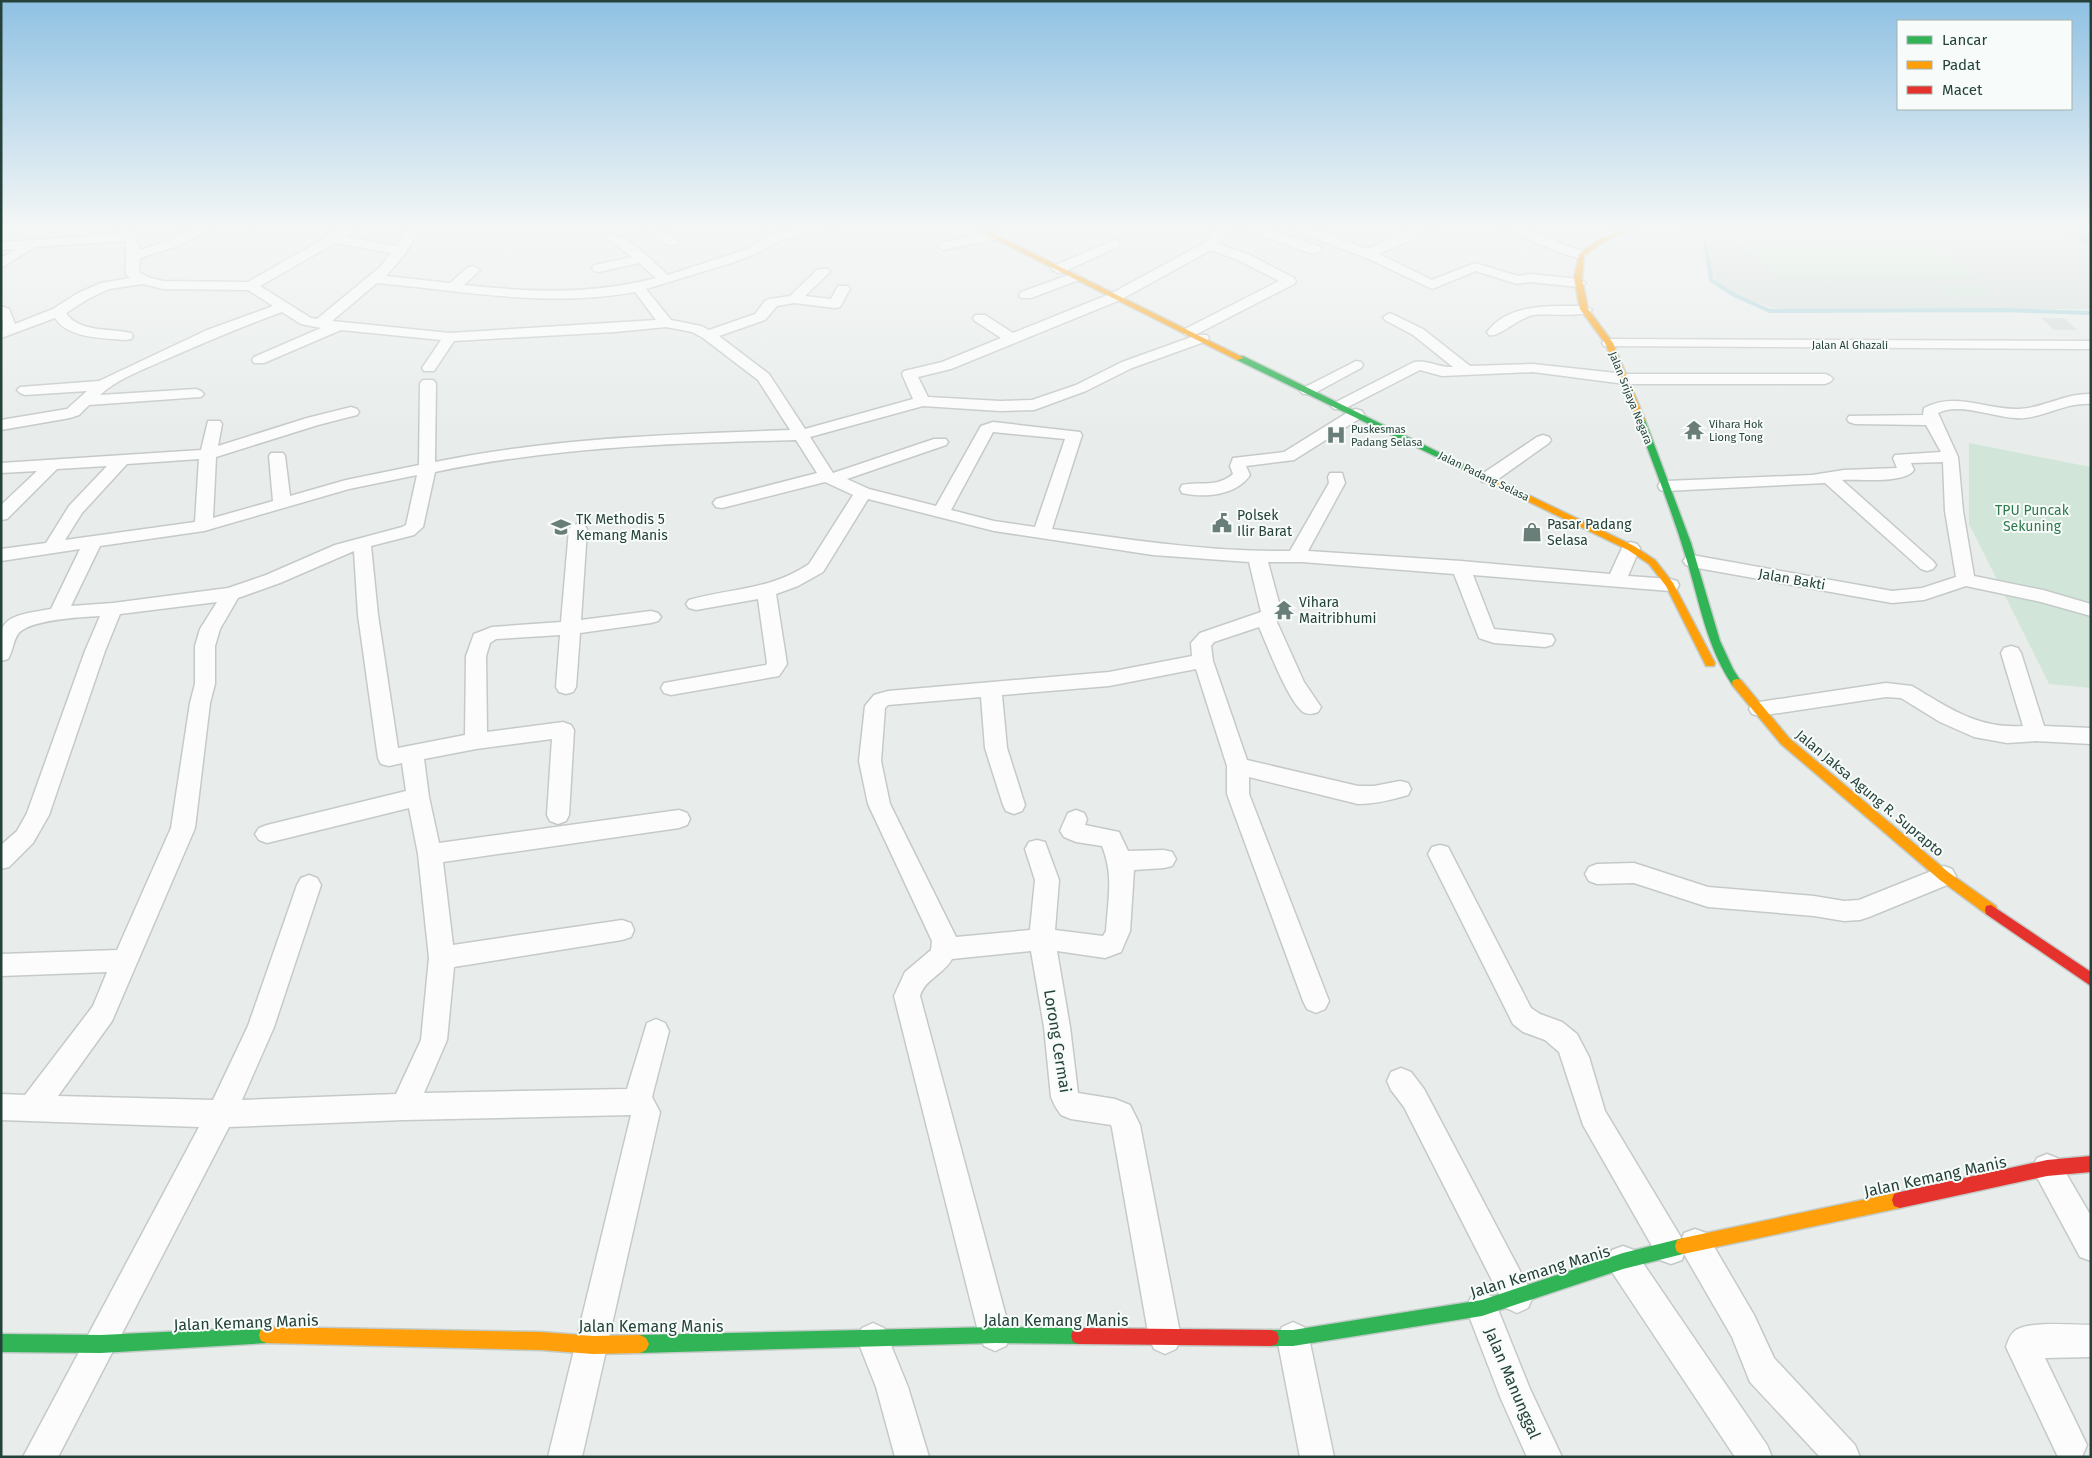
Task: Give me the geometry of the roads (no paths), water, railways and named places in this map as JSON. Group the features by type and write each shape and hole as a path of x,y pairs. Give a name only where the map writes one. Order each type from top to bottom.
{"street":[{"path":"1,310 5,315 8,330 58,312 87,294"},
{"path":"263,294 306,321 450,338 666,323 696,330 708,335 764,377 830,477 863,493 994,526 1154,549 1257,557 1296,556 1461,567 1616,582 1670,584"},
{"path":"320,324 357,294"},
{"path":"514,294 557,296 600,294"},
{"path":"643,294 666,323"},
{"path":"794,299 799,294"},
{"path":"708,335 760,317 770,304 794,299 834,304 840,294"},
{"name":"Jalan Padang Selasa","path":"1107,294 1196,335 1631,548 1652,562 1670,584 1690,627 1715,672 1749,710 1785,741"},
{"path":"922,400 909,374 946,366 1122,294"},
{"path":"1,555 53,546 204,526 346,485 538,449 613,442 730,436 801,435 922,400 1000,406 1042,403 1081,388 1196,335 1267,294"},
{"name":"Jalan Srijaya Negara","path":"1581,294 1585,310 1609,343 1625,379 1666,486 1693,567"},
{"path":"1,425 73,412 102,384 212,333 283,307"},
{"path":"1494,332 1507,320 1528,311 1585,310"},
{"path":"58,312 60,318 69,326 126,336"},
{"path":"980,318 1012,339"},
{"path":"1390,318 1418,332 1468,372"},
{"path":"378,330 394,320"},
{"path":"259,360 339,326"},
{"path":"1,654 8,633 18,624 58,613 113,609 231,594 273,579 341,549 408,531 414,527 427,469 428,375 450,338"},
{"name":"Jalan Al Ghazali","path":"1609,343 2091,345"},
{"path":"1308,391 1356,365"},
{"path":"1339,406 1418,365 1442,372 1533,368 1625,379 1825,379"},
{"path":"25,390 102,384"},
{"path":"84,401 196,394"},
{"path":"2091,399 2076,399 2026,414 1956,404 1940,406 1930,411 1946,442 1950,458 1954,518 1963,554 1965,580 2043,596 2091,610"},
{"path":"1,468 208,454 314,421 351,412"},
{"path":"1188,489 1209,491 1220,489 1242,475 1238,466 1239,462 1288,457 1356,414"},
{"path":"1855,419 1933,420"},
{"path":"204,526 208,454 214,424"},
{"path":"941,513 987,429 993,427 1074,435 1042,532"},
{"path":"1488,478 1542,440"},
{"path":"722,503 830,477 940,442"},
{"path":"277,456 282,502"},
{"path":"1666,486 1812,480 1828,477 1903,472 1906,470 1900,459 1903,458 1950,458"},
{"path":"53,546 75,510 121,461"},
{"path":"1,515 52,465"},
{"path":"1296,556 1337,483 1336,477"},
{"path":"1828,477 1927,565"},
{"path":"696,604 766,590 797,580 816,568 863,493"},
{"path":"566,687 578,529"},
{"path":"1675,547 1681,535"},
{"path":"58,613 93,542"},
{"path":"362,544 368,615 389,758 476,741 564,730 558,815"},
{"path":"1616,582 1631,548"},
{"path":"1652,562 1665,556"},
{"path":"1257,557 1271,610 1270,615 1202,641 1203,661 1238,766 1238,794 1316,1001"},
{"path":"1461,567 1486,632 1494,636 1545,640"},
{"name":"Jalan Bakti","path":"1693,567 1892,597 1924,594 1965,580"},
{"name":"Jalan Jaksa Agung R. Suprapto","path":"1693,567 1718,648 1731,676 1785,741 1944,876 2086,970"},
{"path":"671,688 772,671 774,669 777,664 766,590"},
{"path":"32,1108 103,1013 183,828 200,703 205,684 205,646 210,629 231,594"},
{"path":"1,860 25,837 38,815 96,651 113,609"},
{"path":"476,741 476,656 481,639 492,632 569,628 651,617"},
{"path":"1265,618 1295,685 1311,707"},
{"path":"2011,653 2036,733"},
{"path":"995,1335 906,996 911,982 935,964 945,949 944,935 879,804 870,761 875,706 877,702 888,698 1109,679 1203,661"},
{"path":"991,689 996,748 1014,806"},
{"path":"1759,709 1886,690 1905,691 1947,716 1974,729 2007,735 2036,733 2091,736"},
{"path":"404,1106 434,1040 442,958 430,854 418,797 412,753"},
{"path":"1238,766 1342,792 1374,795 1400,789"},
{"path":"267,834 418,797"},
{"path":"430,854 679,819"},
{"path":"945,949 1042,939 1099,947 1112,944 1118,931 1122,871 1120,861 1111,838 1072,831 1076,819"},
{"name":"Lorong Cermai","path":"1037,848 1047,880 1042,939 1057,1027 1065,1097 1071,1106 1120,1114 1126,1125 1165,1338"},
{"path":"1440,854 1522,1016 1532,1024 1553,1030 1564,1038 1571,1049 1593,1116 1683,1247 1744,1326 1762,1370 1844,1457"},
{"path":"1120,861 1164,859"},
{"path":"1597,874 1634,873 1708,897 1814,906 1844,911 1860,910 1944,876"},
{"path":"40,1457 221,1114 261,1028 309,885"},
{"path":"442,958 622,930"},
{"path":"1,964 124,961"},
{"path":"637,1102 656,1031"},
{"path":"1401,1081 1414,1098 1517,1296"},
{"path":"1,1107 221,1114 404,1106 637,1102 641,1104 646,1112 593,1345 565,1457"},
{"name":"Jalan Kemang Manis","path":"1,1343 101,1344 271,1335 541,1341 593,1345 995,1335 1293,1338 1482,1308 1623,1262 1683,1247 2047,1168 2091,1164"},
{"path":"2047,1168 2091,1246"},
{"path":"1623,1262 1755,1457"},
{"name":"Jalan Manunggal","path":"1482,1308 1518,1399 1545,1457"},
{"path":"1293,1338 1316,1457"},
{"path":"873,1339 892,1388 912,1457"},
{"path":"2070,1445 2022,1347 2027,1342 2091,1341"}],"waterway":[{"path":"1733,294 1770,311 2003,310 2091,313"}],"place":[{"name":"Vihara Hok Liong Tong","path":"1694,430"},
{"name":"Puskesmas Padang Selasa","path":"1336,435"},
{"name":"Polsek Ilir Barat","path":"1222,523"},
{"name":"TK Methodis 5 Kemang Manis","path":"561,527"},
{"name":"Pasar Padang Selasa","path":"1532,532"},
{"name":"Vihara Maitribhumi","path":"1284,610"}],"park label":[{"name":"TPU Puncak Sekuning","path":"2032,518"}]}
